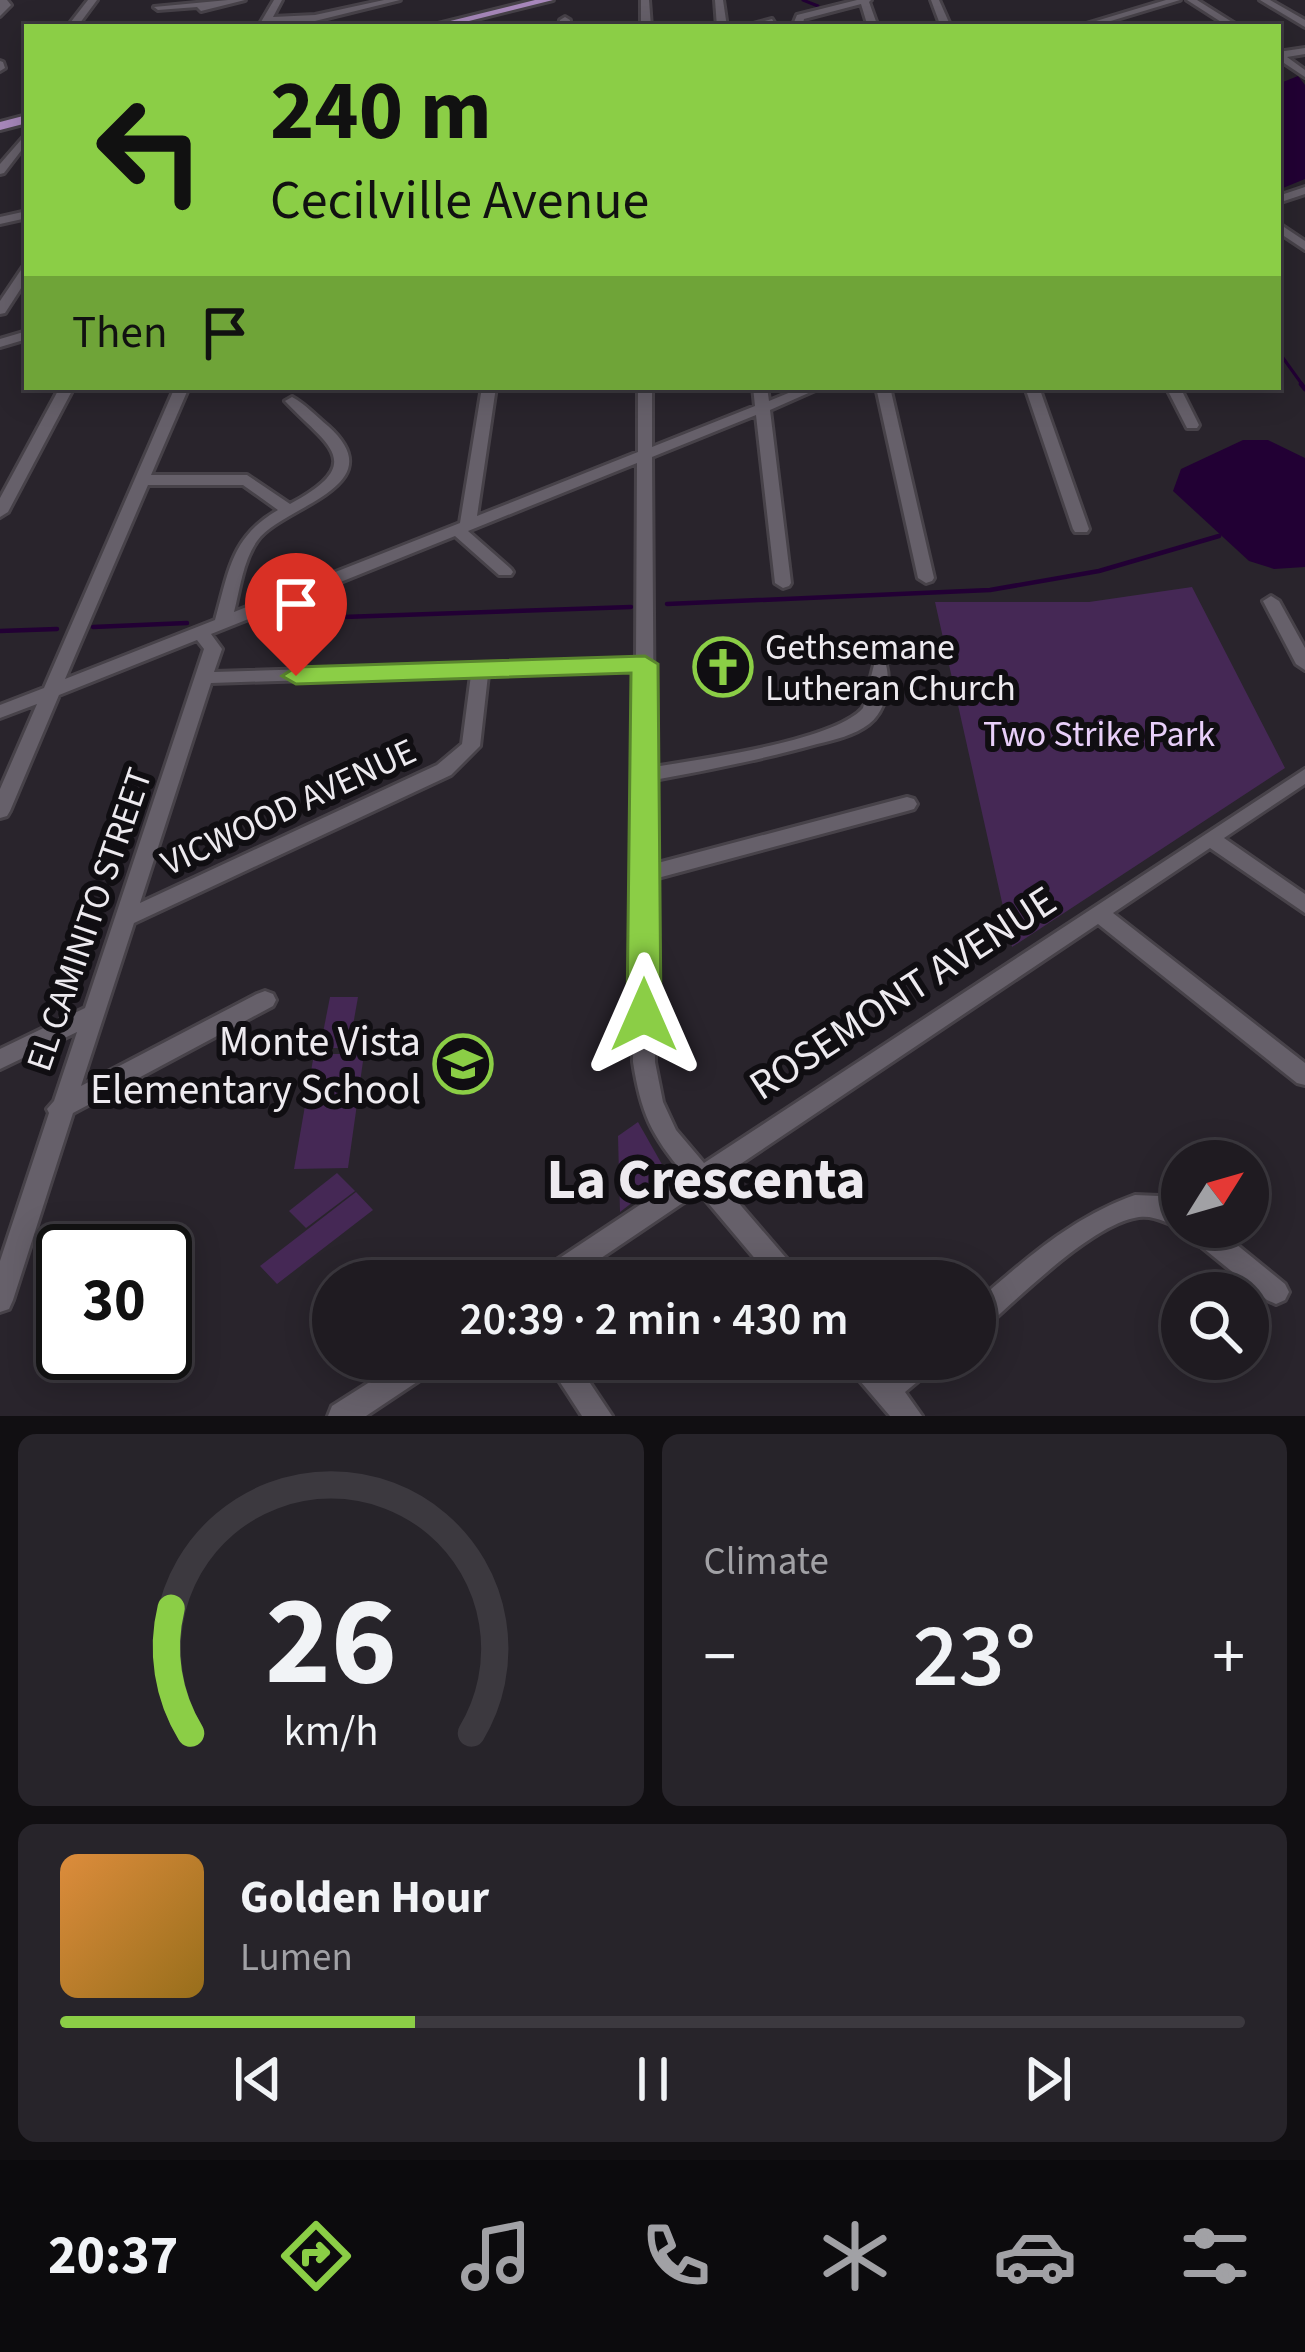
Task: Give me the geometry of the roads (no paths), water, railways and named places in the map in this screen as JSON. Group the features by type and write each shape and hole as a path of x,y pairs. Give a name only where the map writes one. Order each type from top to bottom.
{"main road":[{"path":"444,24 548,0"}],"street":[{"path":"0,13 7,5 2,0"},
{"path":"74,24 93,0"},
{"path":"158,7 241,0"},
{"path":"265,24 278,0"},
{"path":"265,24 396,0"},
{"path":"799,22 866,0"},
{"path":"1092,24 1176,0"},
{"path":"1191,0 1229,24"},
{"path":"1264,0 1305,24"},
{"path":"192,22 204,4"},
{"path":"1120,16 1139,23"},
{"path":"764,24 772,22"},
{"path":"0,171 24,140"},
{"path":"0,310 24,274"},
{"path":"0,512 65,390"},
{"path":"0,811 181,390"},
{"path":"462,526 488,390"},
{"path":"645,390 644,1062 651,1102 667,1137 772,1260"},
{"path":"760,390 783,583"},
{"path":"0,712 808,390"},
{"path":"884,390 926,578"},
{"path":"1033,390 1081,529"},
{"path":"1174,390 1192,425"},
{"path":"223,622 247,544 266,522 322,494 335,479 340,449 296,396"},
{"path":"144,480 247,480 288,510"},
{"path":"462,526 505,572"},
{"path":"1271,601 1305,664"},
{"name":"EL CAMINITO STREET","path":"0,1300 213,649 200,632"},
{"path":"204,678 645,664"},
{"path":"647,775 847,730 867,718 878,694 880,669"},
{"name":"VICWOOD AVENUE","path":"124,919 461,758 474,734 480,671"},
{"name":"ROSEMONT AVENUE","path":"576,1260 1305,775"},
{"path":"644,874 907,804"},
{"path":"1211,839 1305,905"},
{"path":"1100,914 1305,1076"},
{"path":"59,1109 265,1000"},
{"path":"0,1060 92,1014"},
{"path":"996,1302 1090,1226 1130,1208 1161,1208"},
{"path":"1222,1248 1276,1292"},
{"path":"343,1416 397,1380"},
{"path":"573,1380 598,1416"},
{"path":"877,1380 908,1416"},
{"path":"886,1390 899,1380"}],"waterway":[{"path":"803,0 818,6"},
{"path":"1281,355 1304,387"},
{"path":"1301,384 1305,389"},
{"path":"667,604 990,590 1099,571 1219,536"},
{"path":"256,620 631,607"},
{"path":"93,627 187,623"},
{"path":"0,631 57,629"}],"place":[{"name":"Gethsemane Lutheran Church","path":"723,667"},
{"name":"Monte Vista Elementary School","path":"463,1064"}],"district":[{"name":"La Crescenta","path":"706,1178"}],"park label":[{"name":"Two Strike Park","path":"1099,733"}]}
